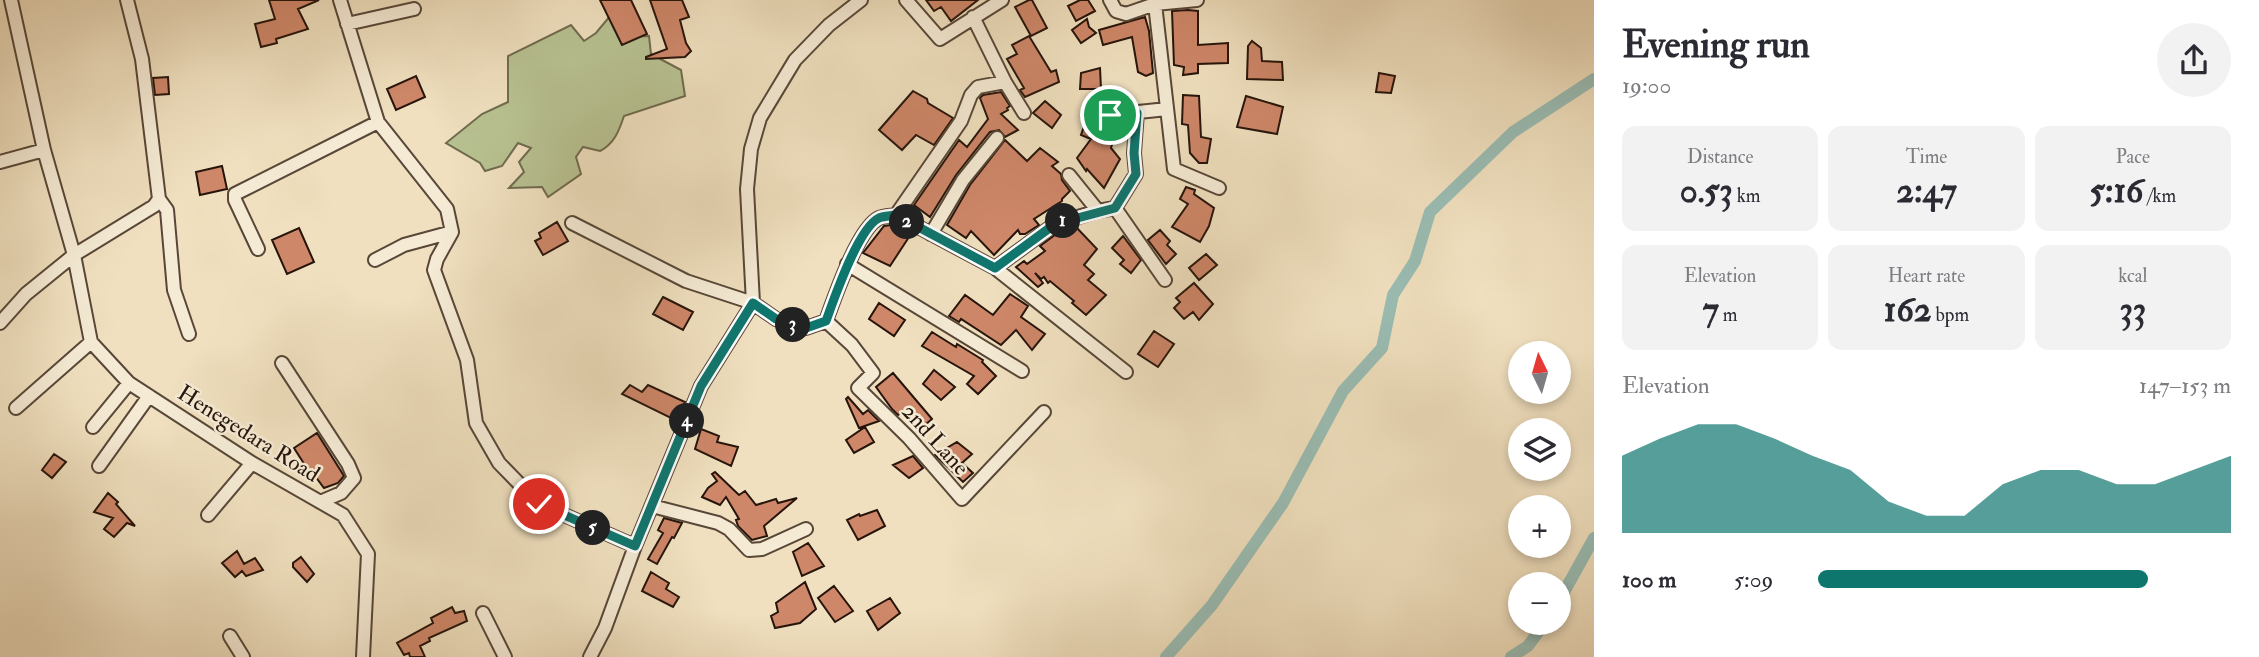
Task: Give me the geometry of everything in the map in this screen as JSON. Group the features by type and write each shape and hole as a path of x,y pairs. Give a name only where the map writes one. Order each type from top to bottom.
{"street":[{"path":"11,0 44,150 74,255 91,342 16,408"},
{"path":"127,0 142,59 159,199 167,210 174,290 189,334"},
{"path":"340,0 378,122 447,209 452,232 433,270 467,360 476,423 499,463 539,504 635,546"},
{"path":"590,657 605,628 635,546 701,386 753,303 747,189 751,149 760,118 795,60 829,25 861,0"},
{"path":"906,0 940,39 1002,0"},
{"path":"1110,0 1116,11 1126,14 1155,5 1198,0"},
{"path":"1155,5 1174,169 1219,188"},
{"path":"347,24 414,9"},
{"path":"973,17 1005,82 1024,113"},
{"path":"896,215 961,121 971,94 978,87 1005,82"},
{"path":"1110,115 1167,109"},
{"path":"995,268 1055,224 1115,208 1136,174 1134,153 1137,113"},
{"path":"258,249 235,200 235,194 378,122"},
{"path":"931,234 962,180 997,138"},
{"path":"0,162 44,150"},
{"path":"1069,175 1098,211"},
{"path":"0,323 26,293 74,255 154,206 159,199"},
{"path":"1115,208 1165,280"},
{"path":"572,223 686,281 753,303 776,319 806,328 826,321 847,264 872,224 880,218 896,215 995,268 1126,372"},
{"path":"375,260 404,245 452,232"},
{"path":"847,264 1022,371"},
{"name":"2nd Lane","path":"826,321 852,345 873,373 858,388 909,438 962,499 1044,412"},
{"name":"Henegedara Road","path":"91,342 129,383 252,463 343,515 368,554 363,657"},
{"path":"282,363 348,464 354,478 341,493 320,502"},
{"path":"93,427 129,383"},
{"path":"99,466 149,396"},
{"path":"208,514 252,463"},
{"path":"652,506 719,523 729,529 749,550 762,549 806,529"},
{"path":"482,613 505,657"},
{"path":"230,636 243,657"}],"green space":[{"path":"610,16 622,37 649,36 651,54 681,70 685,96 624,116 609,145 600,151 583,147 576,157 581,174 548,197 542,187 509,188 524,172 519,162 531,148 518,143 502,166 485,171 480,163 446,143 482,114 508,102 508,56 571,25 584,41 596,33"}],"building":[{"path":"269,0 319,0 298,9 308,29 276,39 277,43 261,47 255,24 275,19"},
{"path":"600,0 631,0 647,34 622,45"},
{"path":"650,0 682,0 689,17 680,20 691,51 685,57 646,59 667,49"},
{"path":"926,0 978,0 951,21 941,7 934,11"},
{"path":"1032,0 1047,28 1031,36 1015,7"},
{"path":"1080,0 1088,0 1095,11 1076,21 1068,6"},
{"path":"1172,11 1198,11 1198,45 1228,43 1228,63 1198,64 1198,73 1183,75 1184,67 1174,65"},
{"path":"1145,17 1153,73 1146,76 1138,72 1132,37 1103,45 1099,30"},
{"path":"1087,19 1089,27 1096,33 1081,43 1072,30"},
{"path":"1029,36 1051,72 1056,70 1059,82 1025,97 1020,90 1024,88 1007,59 1017,54 1012,45"},
{"path":"1252,41 1261,48 1262,61 1282,62 1283,80 1247,79 1248,46"},
{"path":"1100,68 1101,89 1080,89 1081,73"},
{"path":"1379,73 1395,76 1391,93 1376,92"},
{"path":"416,76 425,97 396,110 387,89"},
{"path":"168,77 169,94 155,95 153,78"},
{"path":"913,91 953,118 934,145 916,135 902,150 879,130"},
{"path":"1001,92 1010,106 1001,114 1018,130 1005,137 999,130 990,132 956,175 930,217 914,205 959,140 967,147 988,119 980,98"},
{"path":"1183,95 1199,96 1201,137 1211,139 1207,163 1199,163 1190,153 1188,125 1182,124"},
{"path":"1246,96 1283,107 1277,134 1237,127"},
{"path":"1045,101 1061,115 1052,128 1033,113"},
{"path":"1088,115 1117,126 1111,148 1120,159 1104,188 1077,158 1091,139 1081,135"},
{"path":"1005,140 1027,161 1040,148 1058,162 1052,166 1061,174 1070,191 1062,201 1034,219 1039,225 1025,234 1020,234 1018,230 994,255 971,231 966,238 947,225 970,185"},
{"path":"222,166 227,189 200,195 196,172"},
{"path":"1186,187 1195,190 1194,194 1214,208 1209,226 1200,242 1172,227 1188,204 1180,199"},
{"path":"557,222 568,241 543,255 535,241 541,238 539,233"},
{"path":"891,225 911,234 890,266 863,253 884,226"},
{"path":"1076,227 1097,249 1084,265 1094,274 1088,280 1106,295 1086,315 1050,281 1048,283 1044,277 1041,279 1035,273 1043,283 1038,287 1016,267 1024,261 1027,264 1045,251 1040,246 1059,232"},
{"path":"299,228 314,262 287,274 272,240"},
{"path":"1160,230 1170,241 1167,245 1176,254 1166,264 1148,240"},
{"path":"1123,236 1141,260 1131,273 1120,264 1124,260 1112,248"},
{"path":"1206,254 1217,265 1199,280 1189,268"},
{"path":"1194,283 1213,304 1199,320 1193,312 1184,319 1174,308 1180,302 1176,298"},
{"path":"1010,294 1028,306 1021,317 1045,334 1032,350 1016,330 1001,345 961,319 959,322 949,316 965,295 993,315"},
{"path":"663,297 693,312 683,330 653,314"},
{"path":"879,303 905,320 894,336 869,319"},
{"path":"1154,331 1174,344 1158,367 1138,354"},
{"path":"932,332 983,360 996,376 978,394 967,384 974,376 922,346"},
{"path":"934,370 955,387 941,400 923,384"},
{"path":"893,373 932,419 918,431 901,413 898,415 892,409 876,387"},
{"path":"630,385 642,392 648,385 685,402 677,421 622,394"},
{"path":"848,397 863,414 868,410 879,421 859,428 846,399"},
{"path":"865,427 874,442 854,453 846,440"},
{"path":"701,429 719,436 717,442 738,447 731,466 695,449"},
{"path":"317,433 344,476 338,483 324,488 312,472 310,473 294,448"},
{"path":"957,442 972,454 962,463 973,473 963,482 935,455"},
{"path":"54,454 66,462 52,478 42,470"},
{"path":"913,456 923,468 909,478 893,465"},
{"path":"715,472 739,495 745,491 756,505 776,499 778,503 797,498 764,526 767,536 752,540 738,526 736,520 739,519 726,497 720,505 702,497 717,481 712,474"},
{"path":"108,493 135,526 127,523 114,537 104,529 113,518 94,512"},
{"path":"877,510 885,526 858,540 847,520"},
{"path":"664,518 682,523 657,564 648,559 663,533 658,530"},
{"path":"808,543 824,566 802,576 793,552"},
{"path":"237,551 244,564 255,558 263,570 246,576 242,571 235,577 222,563"},
{"path":"301,557 314,574 307,582 293,567 293,563"},
{"path":"651,572 669,583 666,589 679,597 673,607 642,591"},
{"path":"805,582 816,609 800,623 775,628 771,616 778,612 776,603"},
{"path":"834,586 853,611 835,622 818,598"},
{"path":"890,598 900,613 878,630 867,611"},
{"path":"452,607 455,613 464,611 467,621 429,638 430,641 420,646 425,657 410,657 409,653 404,655 397,643 433,623 431,618"}],"waterway":[{"path":"1166,657 1212,605 1283,503 1343,391 1382,348 1393,295 1415,261 1430,212 1513,132 1594,79"},
{"path":"1571,579 1594,538"},
{"path":"1511,657 1528,646 1536,635"}],"route":[{"path":"539,504 635,546 701,386 753,303 776,319 806,328 826,321 847,264 872,224 880,218 896,215 995,268 1055,224 1115,208 1136,174 1134,153 1137,113 1110,115"}]}
